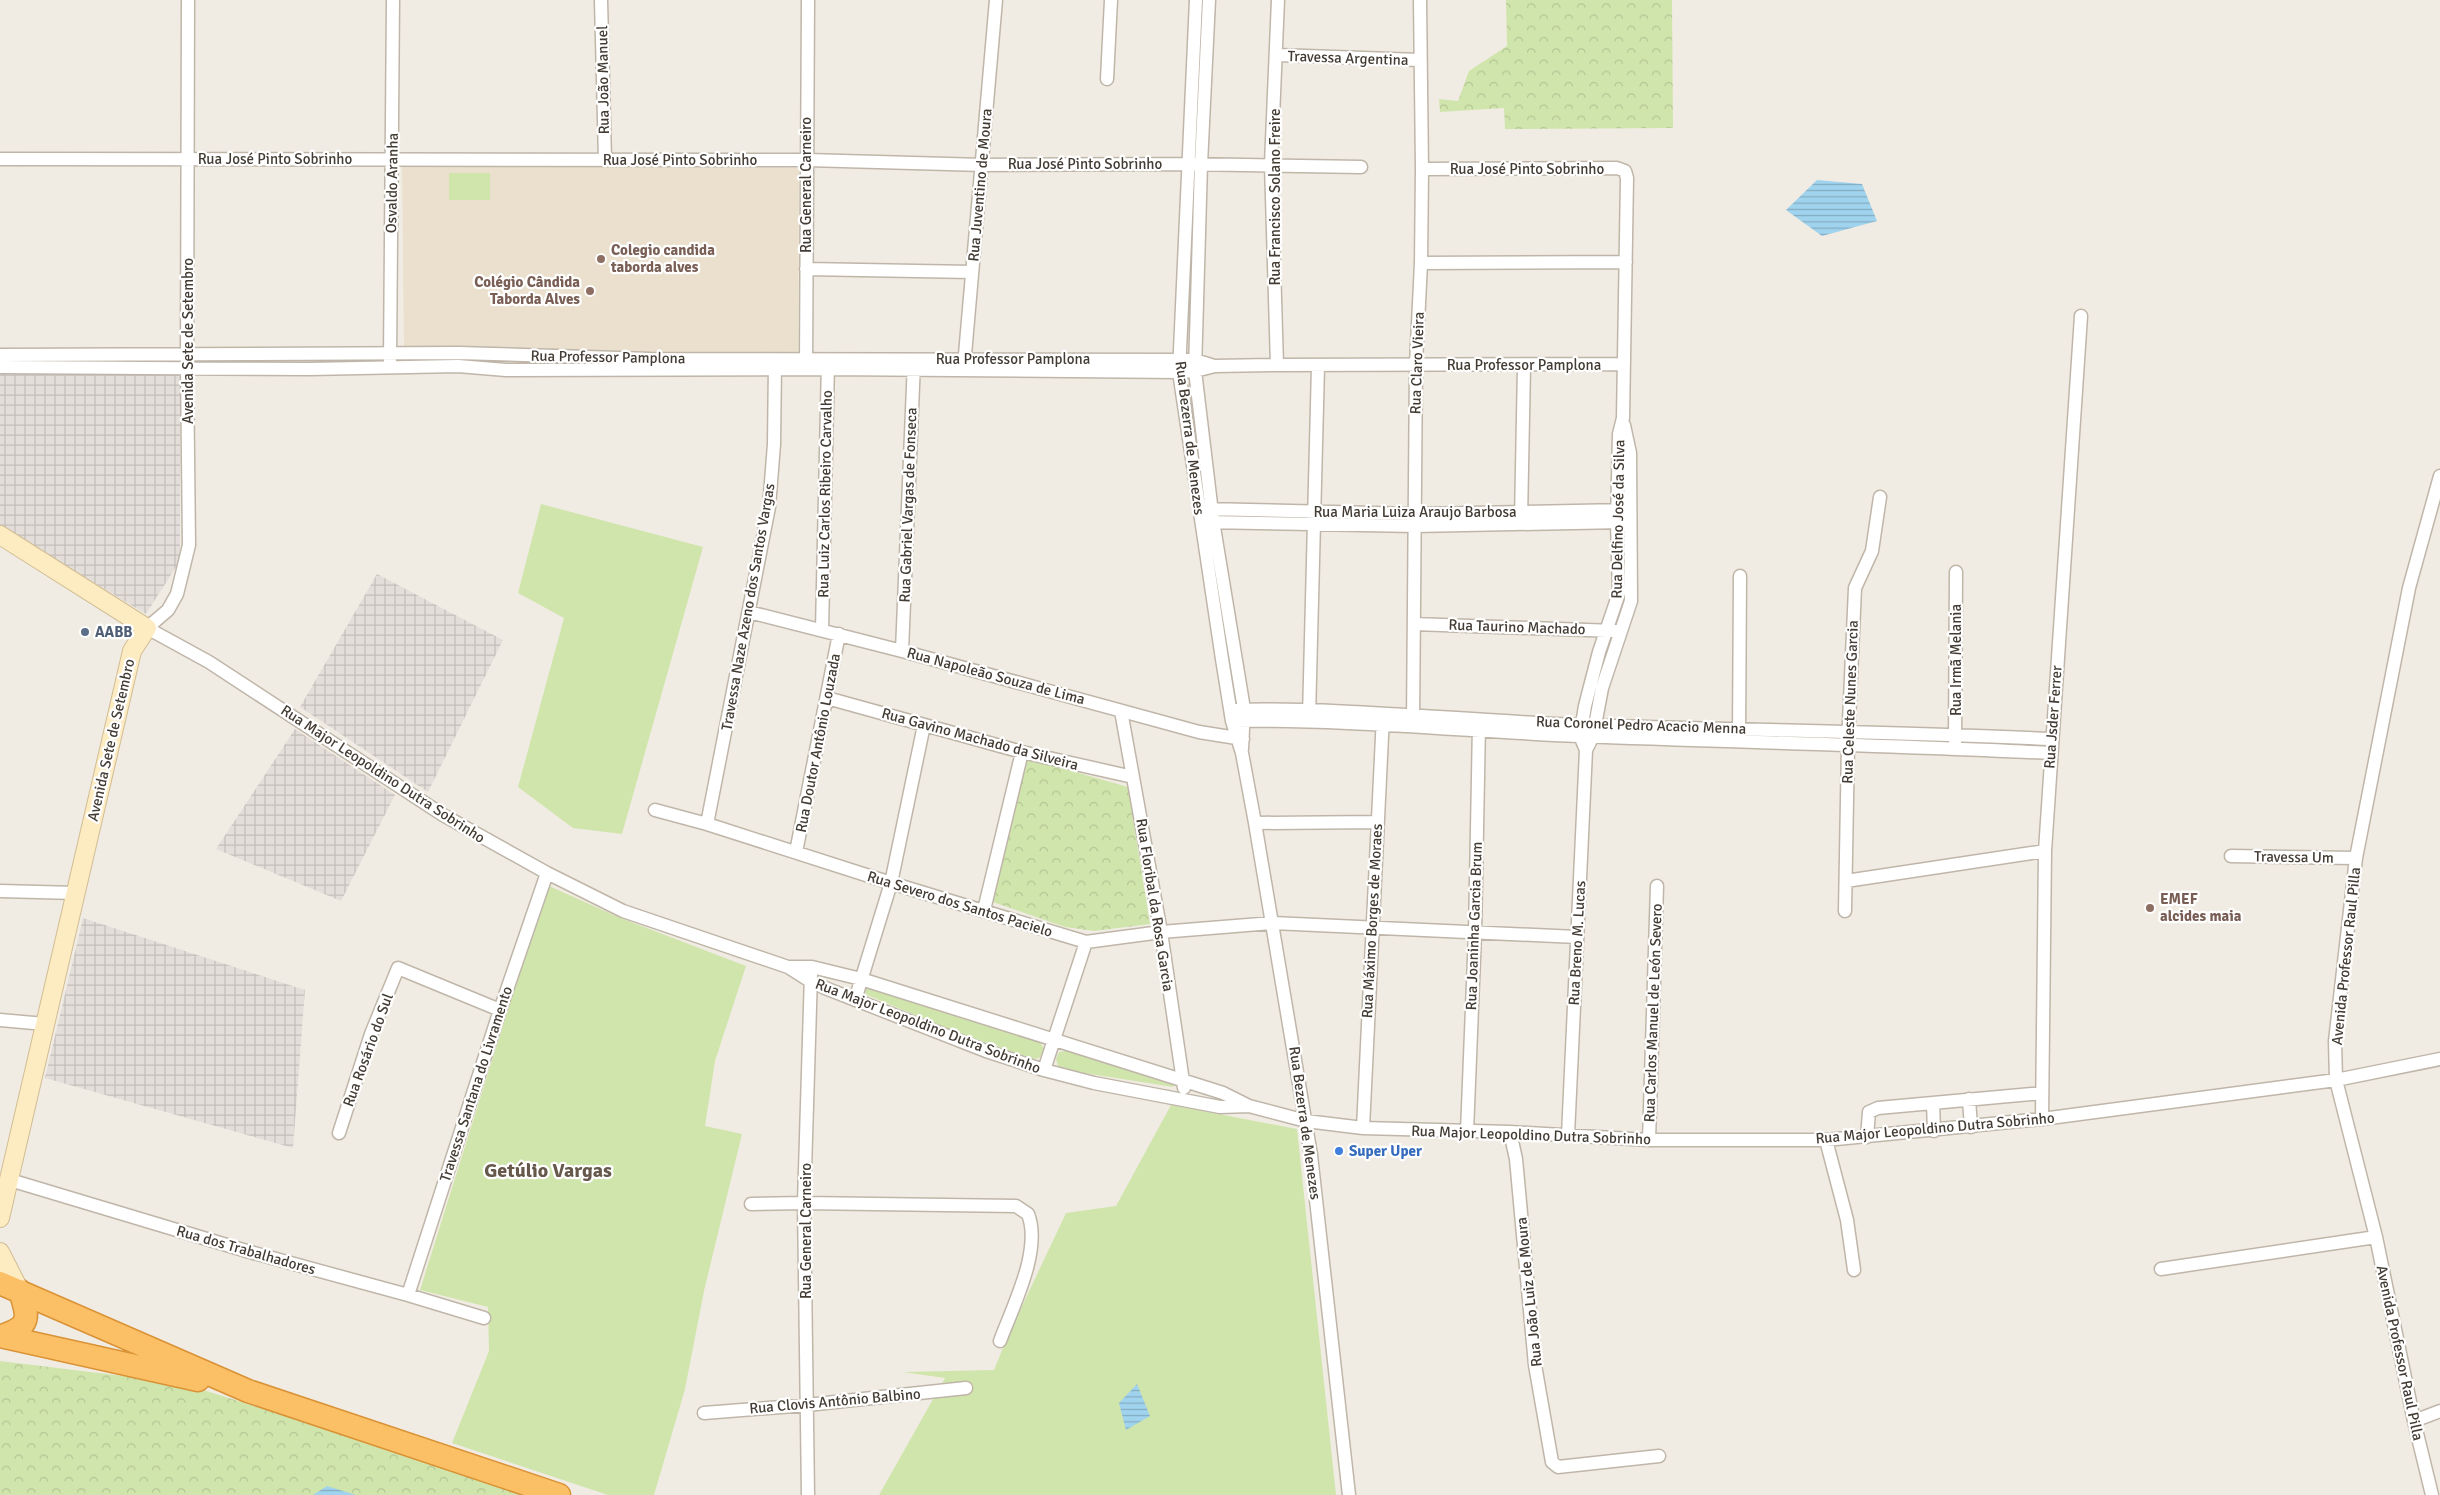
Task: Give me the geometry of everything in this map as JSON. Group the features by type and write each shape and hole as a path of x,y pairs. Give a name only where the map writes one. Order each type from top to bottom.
{"highway":[{"path":"1,1337 19,1330 26,1322 28,1314 10,1287"},
{"path":"10,1287 248,1391 559,1495"},
{"path":"1,1337 248,1391"}],"street":[{"name":"Avenida Sete de Setembro","path":"0,1218 132,652 147,628 168,610 177,594 189,545 187,361 188,0"},
{"name":"Osvaldo Aranha","path":"389,367 393,0"},
{"name":"Rua João Manuel","path":"600,0 604,160"},
{"name":"Rua General Carneiro","path":"806,364 808,0"},
{"name":"Rua Juventino de Moura","path":"964,365 996,0"},
{"path":"1107,79 1111,0"},
{"name":"Rua Bezerra de Menezes","path":"1196,0 1200,64 1201,164 1195,366 1216,618 1238,715"},
{"name":"Rua Bezerra de Menezes","path":"1209,0 1188,164 1179,366 1186,421 1229,615 1242,753 1306,1121 1349,1495"},
{"name":"Rua Francisco Solano Freire","path":"1276,365 1271,164 1278,0"},
{"name":"Rua Claro Vieira","path":"1413,721 1416,364 1421,263 1422,169 1420,0"},
{"name":"Travessa Argentina","path":"1277,55 1420,60"},
{"name":"Rua José Pinto Sobrinho","path":"0,159 807,160 982,165 1271,164 1361,167"},
{"name":"Rua José Pinto Sobrinho","path":"1422,169 1617,168 1625,171 1627,178"},
{"name":"Rua Delfino José da Silva","path":"1587,730 1596,687 1614,631 1619,593 1623,516 1619,434 1622,418 1627,178"},
{"path":"1421,263 1626,262"},
{"path":"806,269 972,272"},
{"path":"1182,308 1197,308"},
{"name":"Rua Jsder Ferrer","path":"2042,1119 2044,851 2081,316"},
{"name":"Rua Professor Pamplona","path":"0,355 78,361 187,361 309,355 390,354 459,360 506,370 650,365 806,364 1318,366 1416,364 1524,366 1623,364"},
{"path":"309,355 310,369"},
{"name":"Rua Professor Pamplona","path":"187,361 310,369 389,367 459,360"},
{"name":"Rua Professor Pamplona","path":"0,367 78,361"},
{"name":"Rua Luiz Carlos Ribeiro Carvalho","path":"822,630 828,364"},
{"name":"Rua Gabriel Vargas de Fonseca","path":"902,651 914,364"},
{"name":"Travessa Naze Azeno dos Santos Vargas","path":"708,824 769,508 774,444 775,365"},
{"path":"1309,716 1318,366"},
{"path":"1521,517 1524,366"},
{"path":"1186,421 1201,420"},
{"name":"Avenida Professor Raul Pilla","path":"2432,1495 2414,1421 2376,1237 2336,1080 2337,1017 2356,858 2409,588 2440,476"},
{"name":"Rua Celeste Nunes Garcia","path":"1845,911 1848,731 1855,588 1872,551 1880,497"},
{"name":"Rua Maria Luiza Araujo Barbosa","path":"1206,515 1415,520 1623,516"},
{"name":"Rua Major Leopoldino Dutra Sobrinho","path":"0,535 147,628 209,662 443,815 547,873 623,911 788,967 810,981 855,1000 986,1051 1044,1070 1094,1083 1185,1100 1220,1106 1249,1106"},
{"name":"Rua Irmã Melania","path":"1956,572 1956,741"},
{"path":"1739,741 1740,576"},
{"name":"Rua Napoleão Souza de Lima","path":"749,612 839,634 1199,732 1240,738"},
{"path":"1216,618 1229,615"},
{"name":"Rua Taurino Machado","path":"1414,624 1614,631"},
{"name":"Rua Doutor Antônio Louzada","path":"796,852 828,698 839,634"},
{"name":"Rua Gavino Machado da Silveira","path":"828,698 1022,752 1134,777"},
{"name":"Rua Floribal da Rosa Garcia","path":"1121,710 1161,932 1185,1100"},
{"name":"Rua Coronel Pedro Acacio Menna","path":"1238,715 1383,719 1479,726 1657,733 1739,741 1848,731 1904,732 1956,741 2051,753"},
{"name":"Rua Máximo Borges de Moraes","path":"1363,1128 1383,719"},
{"path":"855,1000 891,883 924,725"},
{"name":"Rua Joaninha Garcia Brum","path":"1467,1132 1475,933 1479,726"},
{"name":"Rua Coronel Pedro Acacio Menna","path":"1657,733 1739,728 1848,744 1904,745 1956,741 2052,739"},
{"name":"Rua Breno M. Lucas","path":"1568,1135 1587,730"},
{"path":"1904,732 1904,745"},
{"path":"984,910 1022,752"},
{"name":"Rua Severo dos Santos Pacielo","path":"654,810 708,824 891,883 1086,942 1161,932 1273,923 1578,937"},
{"path":"1255,824 1377,822"},
{"path":"1846,881 2044,851"},
{"name":"Travessa Um","path":"2231,856 2356,858"},
{"name":"Travessa Santana do Livramento","path":"408,1295 500,1010 547,873"},
{"name":"Rua Carlos Manuel de León Severo","path":"1649,1140 1657,886"},
{"path":"0,891 76,893"},
{"path":"1044,1070 1086,942"},
{"name":"Rua General Carneiro","path":"808,1495 804,1203 812,966"},
{"name":"Rua Major Leopoldino Dutra Sobrinho","path":"788,967 812,966 861,979 1222,1093 1249,1106 1306,1121 1363,1128 1510,1132 1649,1140 1826,1140 2042,1119 2336,1080 2440,1059"},
{"name":"Rua Rosário do Sul","path":"339,1133 371,1034 398,968 500,1010"},
{"path":"0,1020 45,1024"},
{"path":"1867,1137 1869,1112 1873,1109 2042,1092"},
{"path":"1969,1099 1971,1127"},
{"path":"1933,1103 1934,1131"},
{"name":"Rua João Luiz de Moura","path":"1510,1132 1516,1159 1535,1365 1552,1462 1558,1467 1659,1456"},
{"path":"1826,1140 1847,1220 1854,1270"},
{"name":"Rua dos Trabalhadores","path":"10,1180 250,1252 408,1295 484,1318"},
{"path":"751,1204 989,1204 1016,1206 1028,1214 1034,1234 1024,1278 1000,1341"},
{"path":"2161,1269 2376,1237"},
{"path":"0,1252 10,1287"},
{"name":"Rua Clovis Antônio Balbino","path":"704,1413 808,1405 966,1388"},
{"path":"2414,1421 2440,1411"}],"shaded area":[{"name":"Colegio candida taborda alves","path":"402,166 799,168 798,354 404,350"},
{"path":"77,369 180,371 180,551 176,567 146,614 0,526 0,374"},
{"path":"377,574 503,640 428,792 300,707"},
{"path":"295,729 395,795 341,901 216,849"},
{"path":"83,918 305,990 293,1148 45,1078"}],"green space":[{"path":"1506,0 1672,0 1673,128 1505,129 1504,108 1440,112 1439,99 1458,101 1469,71 1507,46"},
{"path":"449,173 490,173 490,200 449,200"},
{"path":"541,504 703,547 622,834 573,828 518,787 564,618 518,593"},
{"path":"1026,758 1128,787 1150,924 1094,931 1065,927 993,902"},
{"path":"547,885 618,917 746,966 715,1061 705,1126 742,1134 704,1291 685,1389 654,1495 608,1495 452,1443 489,1351 488,1307 420,1290"},
{"path":"867,987 1039,1041 1045,1050 1039,1058 1033,1059 956,1032 867,995 864,991"},
{"path":"1066,1051 1172,1082 1174,1085 1173,1087 1065,1070 1058,1066 1056,1059 1059,1052"},
{"path":"1171,1105 1297,1129 1336,1495 879,1495 945,1378 903,1372 994,1370 1007,1338 1066,1213 1116,1206"},
{"path":"0,1361 181,1383 538,1495 0,1495"}],"water":[{"path":"1817,180 1862,184 1877,221 1822,236 1786,210"},
{"path":"1137,1384 1150,1416 1126,1430 1119,1403"},
{"path":"327,1486 356,1495 313,1495"}],"place":[{"name":"Colegio candida taborda alves","path":"601,259"},
{"name":"Colégio Cândida Taborda Alves","path":"590,291"},
{"name":"AABB","path":"85,632"},
{"name":"EMEF alcides maia","path":"2150,908"},
{"name":"Super Uper","path":"1339,1151"}],"district":[{"name":"Getúlio Vargas","path":"548,1170"}]}
